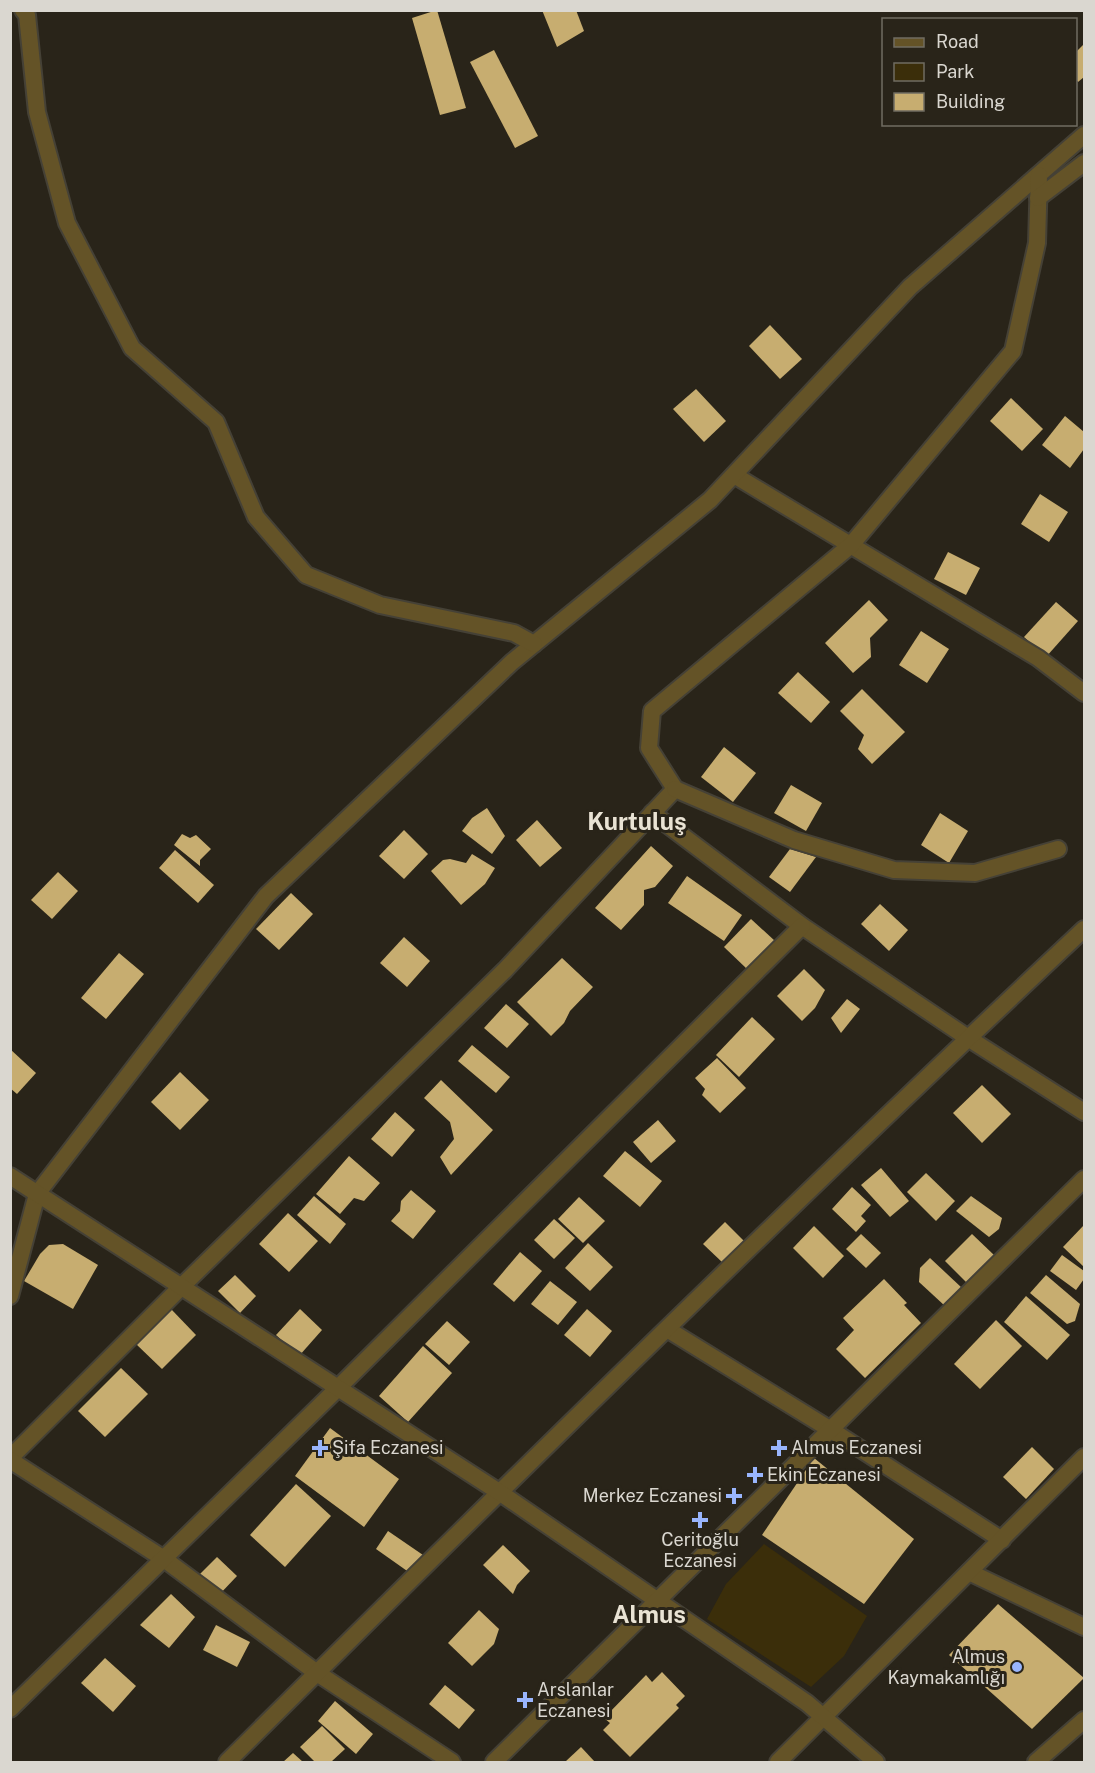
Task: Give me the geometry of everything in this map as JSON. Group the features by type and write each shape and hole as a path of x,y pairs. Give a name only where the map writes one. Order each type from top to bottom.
{"street":[{"path":"23,10 27,15 37,112 67,224 132,348 216,422 256,517 306,575 380,605 514,633 534,644"},
{"path":"10,1296 37,1194 266,896 512,662 710,500 910,287 1084,135"},
{"path":"1038,198 1084,163"},
{"path":"1039,175 1037,243 1013,351 851,545 652,711 649,748 675,789 794,840 894,870 975,873 1058,849"},
{"path":"734,474 1038,658 1084,693"},
{"path":"452,1762 317,1673 164,1559 10,1459 181,1287 505,970 675,789"},
{"path":"652,813 802,926 968,1038 1084,1112"},
{"path":"10,1709 338,1388 802,926"},
{"path":"227,1762 499,1492 968,1038 1084,929"},
{"path":"10,1176 499,1492 807,1703 876,1762"},
{"path":"494,1762 1084,1179"},
{"path":"667,1329 831,1430 1002,1540"},
{"path":"778,1762 1084,1457"},
{"path":"969,1572 1084,1627"},
{"path":"1036,1762 1084,1720"}],"green space":[{"path":"764,1544 867,1616 844,1656 811,1687 707,1619 726,1584"}],"building":[{"path":"437,10 466,108 440,115 412,18"},
{"path":"542,10 576,10 584,31 557,47"},
{"path":"1084,44 1084,77 1078,82 1077,80 1077,51"},
{"path":"494,50 538,136 515,148 470,62"},
{"path":"770,325 802,359 780,379 749,346"},
{"path":"696,389 726,421 704,442 673,409"},
{"path":"1011,398 1043,429 1022,451 990,421"},
{"path":"1065,416 1084,432 1084,449 1070,468 1042,445"},
{"path":"1040,494 1068,512 1049,542 1021,524"},
{"path":"948,552 980,568 966,595 934,579"},
{"path":"869,600 888,620 870,638 871,657 853,673 825,643"},
{"path":"1056,602 1078,621 1046,657 1024,637"},
{"path":"921,631 949,649 927,683 899,665"},
{"path":"798,672 830,702 811,723 778,693"},
{"path":"862,689 905,732 872,764 858,749 864,735 840,711"},
{"path":"724,747 756,773 733,802 701,777"},
{"path":"791,785 822,803 806,831 774,813"},
{"path":"487,808 505,836 492,854 462,831 472,818"},
{"path":"940,813 968,831 949,863 921,845"},
{"path":"537,820 562,848 540,867 516,840"},
{"path":"404,830 428,854 404,879 379,856"},
{"path":"182,834 190,838 196,835 211,849 200,860 200,866 174,845"},
{"path":"651,846 673,866 655,887 644,890 644,905 621,930 595,908"},
{"path":"790,849 816,857 790,892 769,877"},
{"path":"175,850 214,885 198,903 159,868"},
{"path":"472,854 495,868 485,884 461,905 431,871 443,860 450,859 466,863"},
{"path":"58,872 78,891 52,919 31,900"},
{"path":"687,876 742,915 724,941 668,903"},
{"path":"291,893 313,914 279,950 256,929"},
{"path":"880,904 908,930 889,951 861,924"},
{"path":"751,919 775,941 747,969 724,947"},
{"path":"404,937 430,961 407,987 380,963"},
{"path":"119,953 144,974 106,1019 81,998"},
{"path":"562,958 593,987 570,1011 564,1023 551,1036 517,1002"},
{"path":"804,969 825,990 815,1008 802,1021 777,996"},
{"path":"847,999 860,1009 841,1033 831,1018"},
{"path":"506,1004 529,1024 507,1048 484,1028"},
{"path":"752,1017 775,1039 739,1077 716,1055"},
{"path":"472,1045 510,1077 496,1093 458,1061"},
{"path":"10,1049 36,1073 17,1094 10,1088"},
{"path":"717,1058 746,1088 720,1113 702,1095 705,1089 695,1078"},
{"path":"180,1072 209,1100 180,1130 151,1102"},
{"path":"441,1080 493,1130 451,1175 440,1157 454,1139 450,1122 424,1098"},
{"path":"982,1085 1011,1114 982,1143 953,1113"},
{"path":"395,1112 415,1130 392,1157 371,1139"},
{"path":"658,1120 676,1141 651,1163 633,1142"},
{"path":"625,1151 662,1181 640,1207 603,1176"},
{"path":"349,1156 380,1183 364,1201 354,1198 340,1214 316,1194"},
{"path":"881,1168 909,1201 890,1217 861,1185"},
{"path":"926,1173 955,1201 936,1221 907,1192"},
{"path":"852,1187 871,1205 861,1216 866,1221 856,1232 832,1209"},
{"path":"411,1190 436,1211 413,1239 391,1221 400,1211 401,1201"},
{"path":"314,1196 346,1224 330,1244 297,1215"},
{"path":"971,1196 1002,1218 999,1229 989,1237 956,1211"},
{"path":"579,1197 605,1221 583,1243 558,1219"},
{"path":"288,1213 318,1241 289,1272 259,1244"},
{"path":"554,1219 575,1238 554,1259 534,1240"},
{"path":"725,1222 745,1242 723,1263 703,1244"},
{"path":"1084,1225 1084,1267 1063,1247"},
{"path":"814,1226 844,1256 823,1278 793,1248"},
{"path":"861,1234 881,1253 866,1268 846,1249"},
{"path":"972,1234 994,1255 967,1283 945,1261"},
{"path":"588,1243 613,1267 590,1291 565,1268"},
{"path":"63,1244 98,1265 73,1309 24,1281 40,1254 49,1245"},
{"path":"520,1252 542,1271 514,1302 493,1284"},
{"path":"1062,1255 1084,1271 1084,1279 1076,1290 1050,1271"},
{"path":"930,1258 962,1288 945,1306 919,1282 920,1268"},
{"path":"235,1275 256,1296 240,1313 218,1291"},
{"path":"1046,1275 1080,1304 1075,1321 1067,1324 1030,1293"},
{"path":"884,1279 907,1303 904,1305 921,1323 865,1378 836,1349 854,1330 843,1318"},
{"path":"550,1281 577,1302 558,1325 531,1304"},
{"path":"1026,1296 1070,1335 1047,1360 1004,1322"},
{"path":"171,1309 196,1335 162,1369 136,1344"},
{"path":"300,1309 322,1330 299,1356 276,1335"},
{"path":"587,1309 612,1331 590,1357 564,1335"},
{"path":"996,1320 1022,1346 980,1389 954,1364"},
{"path":"447,1321 470,1342 449,1365 425,1344"},
{"path":"423,1346 452,1373 408,1422 379,1396"},
{"path":"121,1368 148,1394 105,1437 78,1411"},
{"path":"330,1428 399,1479 364,1527 295,1476"},
{"path":"1032,1447 1054,1469 1026,1499 1003,1477"},
{"path":"814,1458 914,1539 864,1604 762,1535"},
{"path":"296,1484 331,1516 285,1567 250,1535"},
{"path":"388,1531 423,1555 410,1573 376,1549"},
{"path":"503,1545 530,1571 517,1585 513,1594 483,1565"},
{"path":"217,1557 237,1576 218,1596 198,1576"},
{"path":"171,1594 195,1617 169,1648 140,1625"},
{"name":"Almus Kaymakamlığı","path":"998,1604 1084,1678 1032,1729 949,1655"},
{"path":"479,1610 499,1629 494,1644 472,1666 448,1643"},
{"path":"216,1625 250,1642 237,1667 203,1650"},
{"path":"105,1658 136,1686 113,1712 81,1683"},
{"path":"662,1672 685,1696 676,1705 679,1708 630,1757 603,1730 610,1723 604,1718 646,1675 652,1682"},
{"path":"445,1685 475,1710 459,1729 429,1704"},
{"path":"335,1701 373,1734 356,1754 318,1721"},
{"path":"322,1726 345,1749 331,1762 315,1762 300,1747"},
{"path":"581,1747 595,1762 565,1762"},
{"path":"293,1753 303,1762 283,1762"}],"place":[{"name":"Şifa Eczanesi","path":"320,1448"},
{"name":"Almus Eczanesi","path":"779,1448"},
{"name":"Ekin Eczanesi","path":"755,1475"},
{"name":"Merkez Eczanesi","path":"734,1496"},
{"name":"Ceritoğlu Eczanesi","path":"700,1520"},
{"name":"Almus Kaymakamlığı","path":"1017,1667"},
{"name":"Arslanlar Eczanesi","path":"525,1700"}],"district":[{"name":"Kurtuluş","path":"637,822"},
{"name":"Almus","path":"649,1615"}]}
